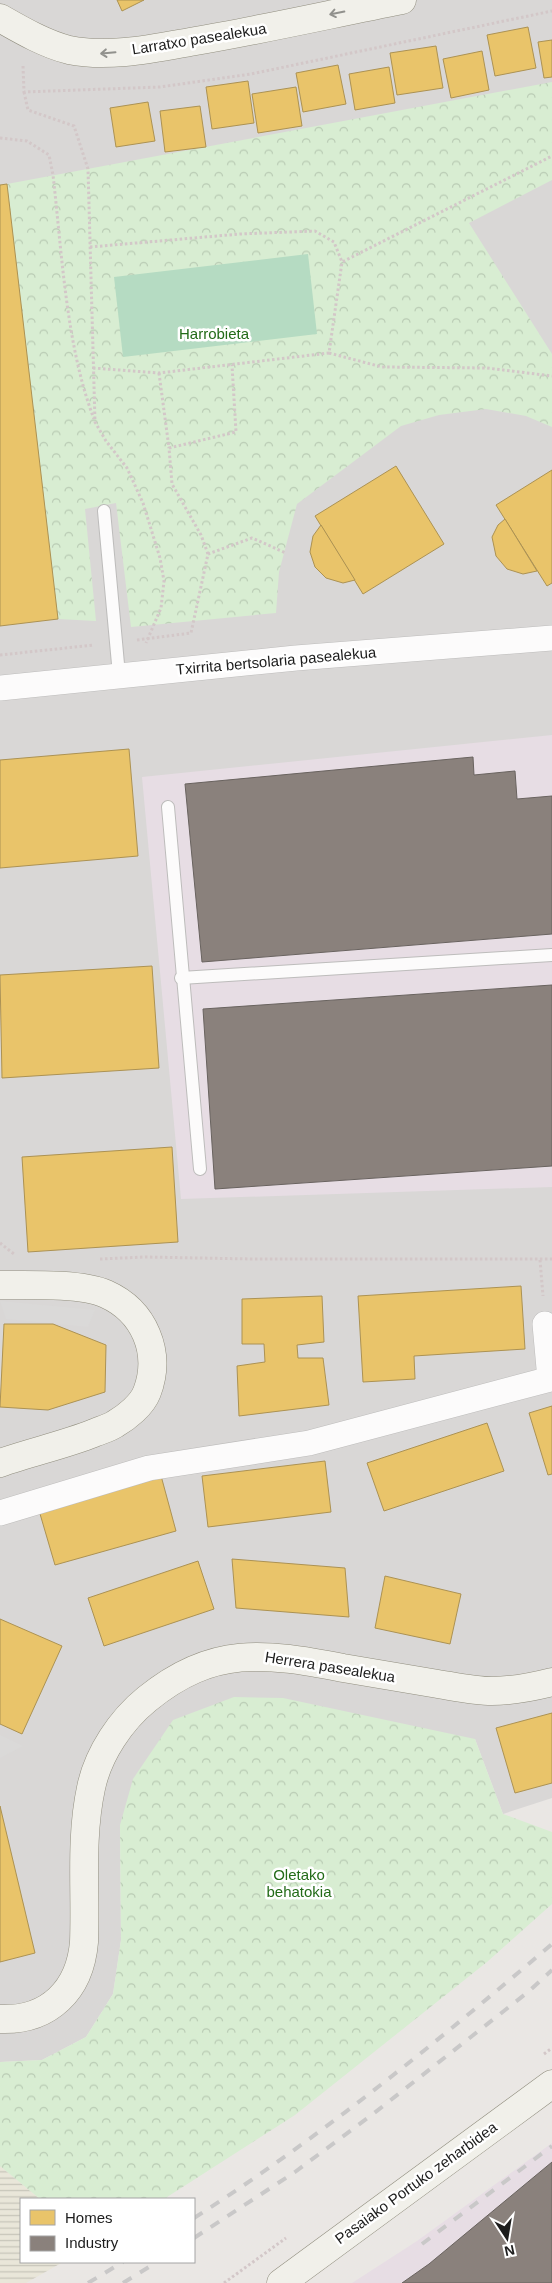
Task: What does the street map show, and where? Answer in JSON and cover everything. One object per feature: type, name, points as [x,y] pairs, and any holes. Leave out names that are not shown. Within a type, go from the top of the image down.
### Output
[{"type":"street","name":"Larratxo pasealekua","points":[[0,18],[21,30],[68,50],[99,53],[153,48],[217,38],[402,0]]},
{"type":"street","name":"Txirrita bertsolaria pasealekua","points":[[0,688],[296,658],[552,638]]},
{"type":"street","points":[[0,1284],[67,1286],[105,1293],[136,1314],[146,1330],[152,1362],[146,1392],[135,1408],[114,1425],[84,1437],[0,1463]]},
{"type":"street","points":[[0,1513],[149,1468],[309,1443],[550,1378],[545,1324]]},
{"type":"street","name":"Herrera pasealekua","points":[[0,2019],[14,2020],[36,2014],[55,2003],[67,1991],[76,1976],[83,1959],[84,1824],[92,1785],[104,1752],[121,1726],[138,1706],[161,1687],[192,1670],[224,1660],[255,1656],[301,1659],[442,1685],[491,1691],[525,1689],[552,1682]]},
{"type":"street","name":"Pasaiako Portuko zeharbidea","points":[[281,2283],[552,2084]]},
{"type":"lane","points":[[104,511],[119,675]]},
{"type":"lane","points":[[168,808],[181,978],[200,1169]]},
{"type":"lane","points":[[181,978],[552,955]]},
{"type":"path","points":[[24,92],[28,110],[74,126],[88,170],[96,422]]},
{"type":"path","points":[[0,138],[27,141],[49,155],[74,348],[82,388],[106,441],[127,468],[142,502],[160,558],[164,581],[161,608],[146,639],[147,673]]},
{"type":"path","points":[[342,262],[552,156]]},
{"type":"path","points":[[90,247],[240,234],[315,231],[334,242],[342,262],[329,353]]},
{"type":"path","points":[[94,368],[159,373],[329,353],[382,367],[487,368],[552,376]]},
{"type":"path","points":[[169,448],[236,432],[232,365]]},
{"type":"path","points":[[0,655],[191,633],[208,554],[201,535],[172,484],[159,373]]},
{"type":"path","points":[[208,554],[252,538],[286,553]]},
{"type":"path","points":[[0,1243],[19,1257]]},
{"type":"path","points":[[99,1259],[145,1257],[252,1260],[552,1259]]},
{"type":"path","points":[[540,1259],[545,1324]]},
{"type":"shaded area","points":[[0,0],[552,0],[552,1798],[503,1814],[475,1739],[120,1825],[121,1940],[113,1994],[86,2037],[42,2060],[0,2062]]},
{"type":"shaded area","points":[[552,735],[552,1187],[181,1199],[142,777]]},
{"type":"shaded area","points":[[0,1301],[95,1310],[88,1327],[6,1319]]},
{"type":"shaded area","points":[[0,1735],[23,1746],[0,1758]]},
{"type":"shaded area","points":[[552,2143],[552,2283],[352,2283],[417,2241]]},
{"type":"shaded area","points":[[0,2166],[39,2198],[20,2198],[20,2263],[61,2263],[26,2283],[0,2283]]},
{"type":"green space","name":"Harrobieta","points":[[552,82],[552,180],[469,223],[552,354],[552,427],[526,416],[486,409],[439,415],[401,426],[297,504],[279,572],[276,613],[131,627],[116,503],[85,509],[96,621],[58,619],[7,184]]},
{"type":"green space","points":[[308,254],[317,334],[123,357],[114,277]]},
{"type":"green space","name":"Oletako behatokia","points":[[234,1697],[283,1698],[475,1739],[503,1814],[552,1832],[552,1904],[487,1962],[295,2115],[166,2198],[39,2198],[0,2166],[0,2062],[42,2060],[86,2037],[113,1994],[121,1940],[120,1825],[133,1779],[173,1720]]},
{"type":"building: Homes","points":[[117,0],[144,0],[122,11]]},
{"type":"building: Homes","points":[[528,27],[536,68],[495,76],[487,35]]},
{"type":"building: Homes","points":[[552,40],[552,77],[544,78],[538,42]]},
{"type":"building: Homes","points":[[436,46],[443,88],[397,95],[390,53]]},
{"type":"building: Homes","points":[[482,51],[489,90],[451,98],[443,59]]},
{"type":"building: Homes","points":[[338,65],[346,104],[303,112],[296,73]]},
{"type":"building: Homes","points":[[389,67],[395,103],[355,110],[349,74]]},
{"type":"building: Homes","points":[[248,81],[254,123],[212,129],[206,87]]},
{"type":"building: Homes","points":[[296,87],[302,126],[258,133],[252,94]]},
{"type":"building: Homes","points":[[148,102],[155,141],[116,147],[110,108]]},
{"type":"building: Homes","points":[[200,106],[206,147],[165,152],[160,111]]},
{"type":"building: Homes","points":[[7,184],[58,619],[0,626],[0,185]]},
{"type":"building: Homes","points":[[396,466],[444,544],[363,594],[315,516]]},
{"type":"building: Homes","points":[[552,470],[552,583],[547,586],[496,505]]},
{"type":"building: Homes","points":[[505,519],[537,571],[523,574],[507,569],[496,556],[492,537],[498,525]]},
{"type":"building: Homes","points":[[321,525],[355,580],[343,583],[326,578],[315,567],[310,552],[313,536]]},
{"type":"building: Homes","points":[[129,749],[138,856],[0,868],[0,760]]},
{"type":"building: Homes","points":[[152,966],[159,1068],[2,1078],[0,975]]},
{"type":"building: Homes","points":[[172,1147],[178,1242],[28,1252],[22,1157]]},
{"type":"building: Homes","points":[[521,1286],[525,1349],[414,1356],[415,1379],[363,1382],[358,1296]]},
{"type":"building: Homes","points":[[322,1296],[324,1342],[297,1345],[298,1358],[323,1358],[329,1405],[239,1416],[237,1366],[265,1362],[264,1344],[242,1344],[242,1299]]},
{"type":"building: Homes","points":[[4,1324],[53,1324],[106,1345],[105,1392],[48,1410],[0,1407]]},
{"type":"building: Homes","points":[[552,1406],[552,1474],[548,1475],[529,1413]]},
{"type":"building: Homes","points":[[487,1423],[504,1471],[384,1511],[367,1463]]},
{"type":"building: Homes","points":[[325,1461],[331,1512],[208,1527],[202,1476]]},
{"type":"building: Homes","points":[[160,1472],[176,1531],[55,1565],[38,1507]]},
{"type":"building: Homes","points":[[232,1559],[345,1568],[349,1617],[236,1608]]},
{"type":"building: Homes","points":[[198,1561],[214,1609],[104,1646],[88,1598]]},
{"type":"building: Homes","points":[[385,1576],[461,1594],[450,1644],[375,1628]]},
{"type":"building: Homes","points":[[0,1619],[62,1646],[22,1734],[0,1724]]},
{"type":"building: Homes","points":[[552,1713],[552,1783],[515,1793],[496,1728]]},
{"type":"building: Homes","points":[[0,1806],[35,1953],[0,1962]]},
{"type":"building: Industry","points":[[473,757],[474,775],[515,771],[517,799],[552,796],[552,934],[202,962],[185,784]]},
{"type":"building: Industry","points":[[552,985],[552,1166],[215,1189],[203,1009]]},
{"type":"building: Industry","points":[[552,2162],[552,2283],[402,2283],[429,2264]]},
{"type":"railway","points":[[195,2217],[333,2122],[422,2052],[552,1944]]},
{"type":"railway","points":[[195,2237],[295,2172],[373,2114],[528,1992],[552,1970]]},
{"type":"railway","points":[[422,2244],[552,2146]]},
{"type":"railway","points":[[88,2283],[121,2263]]},
{"type":"railway","points":[[123,2283],[155,2263]]}]
